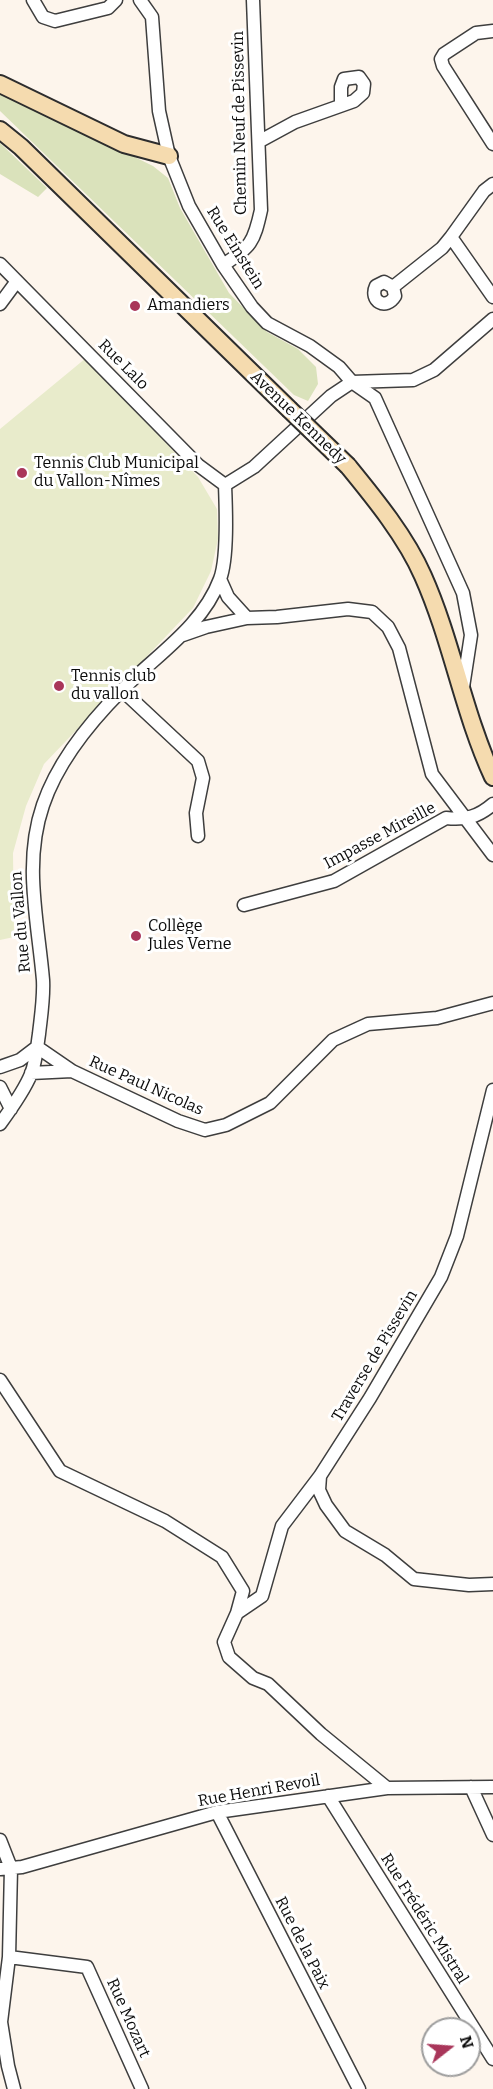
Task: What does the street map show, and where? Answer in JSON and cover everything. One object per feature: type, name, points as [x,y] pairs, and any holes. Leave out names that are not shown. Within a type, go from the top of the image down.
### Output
[{"type":"main road","points":[[0,84],[124,144],[169,156]]},
{"type":"main road","name":"Avenue Kennedy","points":[[0,130],[21,147],[348,466],[385,512],[422,574],[439,616],[472,725],[493,777]]},
{"type":"street","points":[[33,0],[43,16],[55,21],[108,8],[116,0]]},
{"type":"street","name":"Rue Einstein","points":[[140,0],[152,17],[159,111],[169,156],[189,206],[223,265],[267,323],[310,346],[339,367],[352,382],[375,398],[464,593],[471,635],[462,692]]},
{"type":"street","name":"Chemin Neuf de Pissevin","points":[[223,265],[244,251],[255,237],[261,210],[253,0]]},
{"type":"street","points":[[493,31],[476,33],[444,54],[441,59],[443,66],[493,144]]},
{"type":"street","points":[[260,141],[295,122],[341,105]]},
{"type":"street","points":[[393,286],[442,248],[484,191],[493,184]]},
{"type":"street","points":[[451,237],[493,297]]},
{"type":"street","name":"Rue Lalo","points":[[0,264],[198,465],[225,485]]},
{"type":"street","points":[[0,304],[17,281]]},
{"type":"street","points":[[225,485],[254,467],[331,396],[352,382],[412,380],[434,370],[493,319]]},
{"type":"street","name":"Rue du Vallon","points":[[0,1124],[31,1073],[43,1005],[43,981],[34,911],[32,872],[43,805],[59,768],[84,732],[122,690],[182,635],[209,602],[224,565],[225,485]]},
{"type":"street","points":[[220,579],[228,597],[247,618]]},
{"type":"street","points":[[182,635],[247,618],[348,609],[372,612],[388,627],[399,648],[432,774],[493,855]]},
{"type":"street","points":[[122,690],[198,761],[203,778],[196,813],[198,836]]},
{"type":"street","name":"Impasse Mireille","points":[[244,905],[334,881],[446,819],[465,820],[493,804]]},
{"type":"street","name":"Rue Paul Nicolas","points":[[37,1047],[72,1071],[178,1121],[205,1130],[226,1125],[270,1103],[333,1040],[346,1033],[368,1024],[436,1018],[493,1004]]},
{"type":"street","points":[[0,1067],[20,1060],[37,1047]]},
{"type":"street","name":"Rue Paul Nicolas","points":[[31,1073],[72,1071]]},
{"type":"street","points":[[0,1087],[11,1109]]},
{"type":"street","name":"Traverse de Pissevin","points":[[237,1613],[262,1596],[282,1526],[320,1476],[370,1398],[441,1276],[457,1236],[493,1090]]},
{"type":"street","points":[[0,1380],[60,1471],[165,1521],[222,1557],[243,1591],[237,1613],[224,1642],[229,1657],[253,1678],[268,1684],[321,1734],[387,1788]]},
{"type":"street","points":[[320,1476],[319,1490],[326,1505],[345,1531],[385,1555],[414,1579],[469,1585],[493,1584]]},
{"type":"street","points":[[471,1787],[493,1835]]},
{"type":"street","name":"Rue Henri Revoil","points":[[5,1868],[22,1867],[216,1812],[387,1788],[493,1787]]},
{"type":"street","name":"Rue Frédéric Mistral","points":[[328,1796],[493,2059]]},
{"type":"street","name":"Rue de la Paix","points":[[216,1812],[359,2089]]},
{"type":"street","points":[[0,1840],[5,1868],[9,1957],[1,2022],[2,2043],[14,2089]]},
{"type":"street","name":"Rue Mozart","points":[[9,1957],[87,1967],[142,2089]]},
{"type":"green space","points":[[0,91],[153,166],[168,178],[180,208],[229,293],[267,332],[298,349],[316,367],[318,384],[308,401],[294,395],[0,111]]},
{"type":"green space","points":[[0,143],[47,188],[38,197],[0,174]]},
{"type":"green space","name":"Tennis club du vallon","points":[[86,358],[198,477],[217,509],[218,539],[211,571],[193,608],[44,764],[26,806],[13,853],[14,937],[0,940],[0,429]]},
{"type":"place","name":"Amandiers","points":[[135,306]]},
{"type":"place","name":"Tennis Club Municipal du Vallon-Nîmes","points":[[22,473]]},
{"type":"place","name":"Tennis club du vallon","points":[[59,686]]},
{"type":"place","name":"Collège Jules Verne","points":[[136,936]]}]
